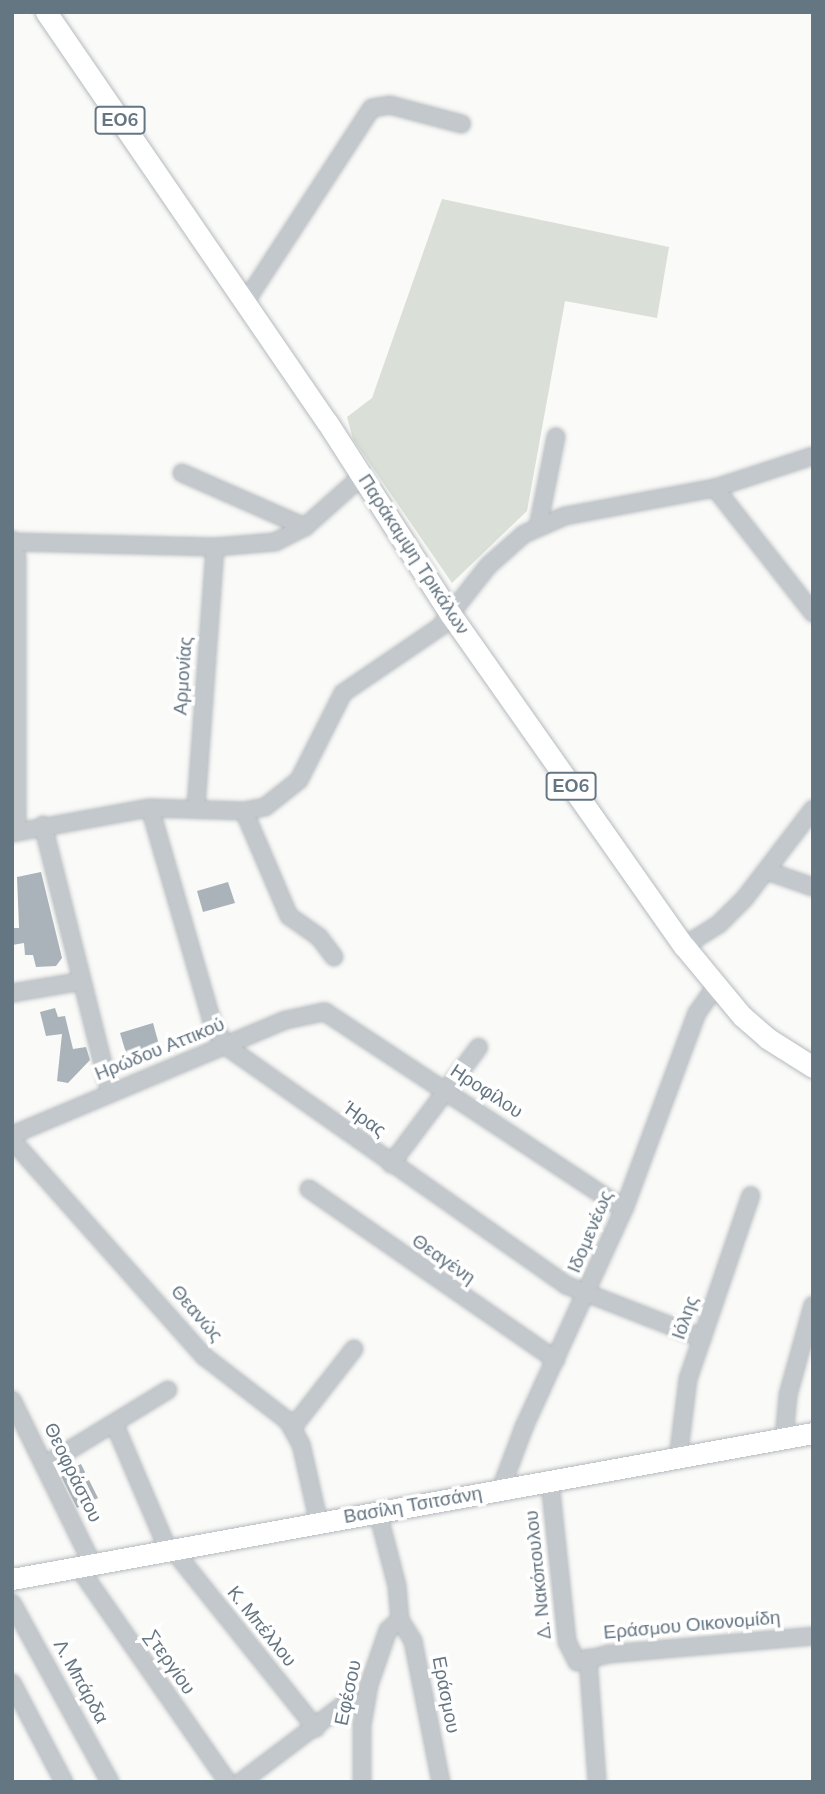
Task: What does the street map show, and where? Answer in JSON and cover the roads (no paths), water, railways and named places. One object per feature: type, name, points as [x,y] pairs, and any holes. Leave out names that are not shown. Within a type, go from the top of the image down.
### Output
[{"type":"main road","name":"Παράκαμψη Τρικάλων","points":[[46,12],[362,477],[451,615],[684,946],[715,987],[767,1038],[813,1067]]},
{"type":"main road","name":"Βασίλη Τσιτσάνη","points":[[12,1579],[813,1433]]},
{"type":"street","points":[[244,304],[372,108],[390,105],[462,124]]},
{"type":"street","points":[[538,527],[556,437]]},
{"type":"street","points":[[362,477],[305,527],[275,542],[215,548],[13,541],[14,832],[150,808],[196,807],[244,811],[273,803],[293,787],[343,693],[424,639],[451,615],[492,561],[538,527],[579,512],[715,488],[813,456]]},
{"type":"street","points":[[182,472],[305,527]]},
{"type":"street","points":[[715,488],[813,613]]},
{"type":"street","name":"Αρμονίας","points":[[196,807],[215,548]]},
{"type":"street","name":"Ήρας","points":[[150,808],[213,1025],[226,1046],[391,1164],[587,1296],[702,1338]]},
{"type":"street","points":[[684,946],[719,924],[767,872],[813,809]]},
{"type":"street","points":[[244,811],[289,916],[319,937],[334,957]]},
{"type":"street","points":[[43,825],[110,1092]]},
{"type":"street","points":[[767,872],[813,887]]},
{"type":"street","points":[[12,993],[82,981]]},
{"type":"street","name":"Ιδομενέως","points":[[500,1490],[624,1209],[697,1013],[715,987]]},
{"type":"street","name":"Ηρώδου Αττικού","points":[[12,1135],[299,1015],[325,1012]]},
{"type":"street","name":"Ηροφίλου","points":[[325,1012],[624,1209]]},
{"type":"street","points":[[391,1164],[480,1047]]},
{"type":"street","name":"Θεανώς","points":[[12,1140],[205,1357],[293,1427]]},
{"type":"street","name":"Θεαγένη","points":[[309,1189],[556,1360]]},
{"type":"street","name":"Ιόλης","points":[[678,1459],[682,1404],[751,1195]]},
{"type":"street","points":[[784,1439],[788,1395],[813,1305]]},
{"type":"street","points":[[319,1523],[293,1427],[354,1349]]},
{"type":"street","points":[[45,1465],[167,1390]]},
{"type":"street","name":"Θεοφράστου","points":[[12,1400],[45,1465],[86,1566]]},
{"type":"street","name":"Κ. Μπέλλου","points":[[114,1423],[172,1551],[317,1728]]},
{"type":"street","name":"Δ. Νακόπουλου","points":[[550,1482],[567,1642],[583,1660],[597,1782]]},
{"type":"street","points":[[378,1513],[397,1586],[400,1620]]},
{"type":"street","name":"Στεργίου","points":[[86,1566],[228,1782]]},
{"type":"street","name":"Λ. Μπάρδα","points":[[12,1603],[110,1782]]},
{"type":"street","name":"Εφέσου","points":[[362,1782],[365,1701],[384,1639],[400,1620]]},
{"type":"street","name":"Εράσμου","points":[[400,1620],[413,1641],[441,1782]]},
{"type":"street","name":"Εράσμου Οικονομίδη","points":[[583,1660],[813,1636]]},
{"type":"street","points":[[12,1683],[64,1782]]},
{"type":"street","points":[[242,1782],[347,1703],[365,1701]]}]
